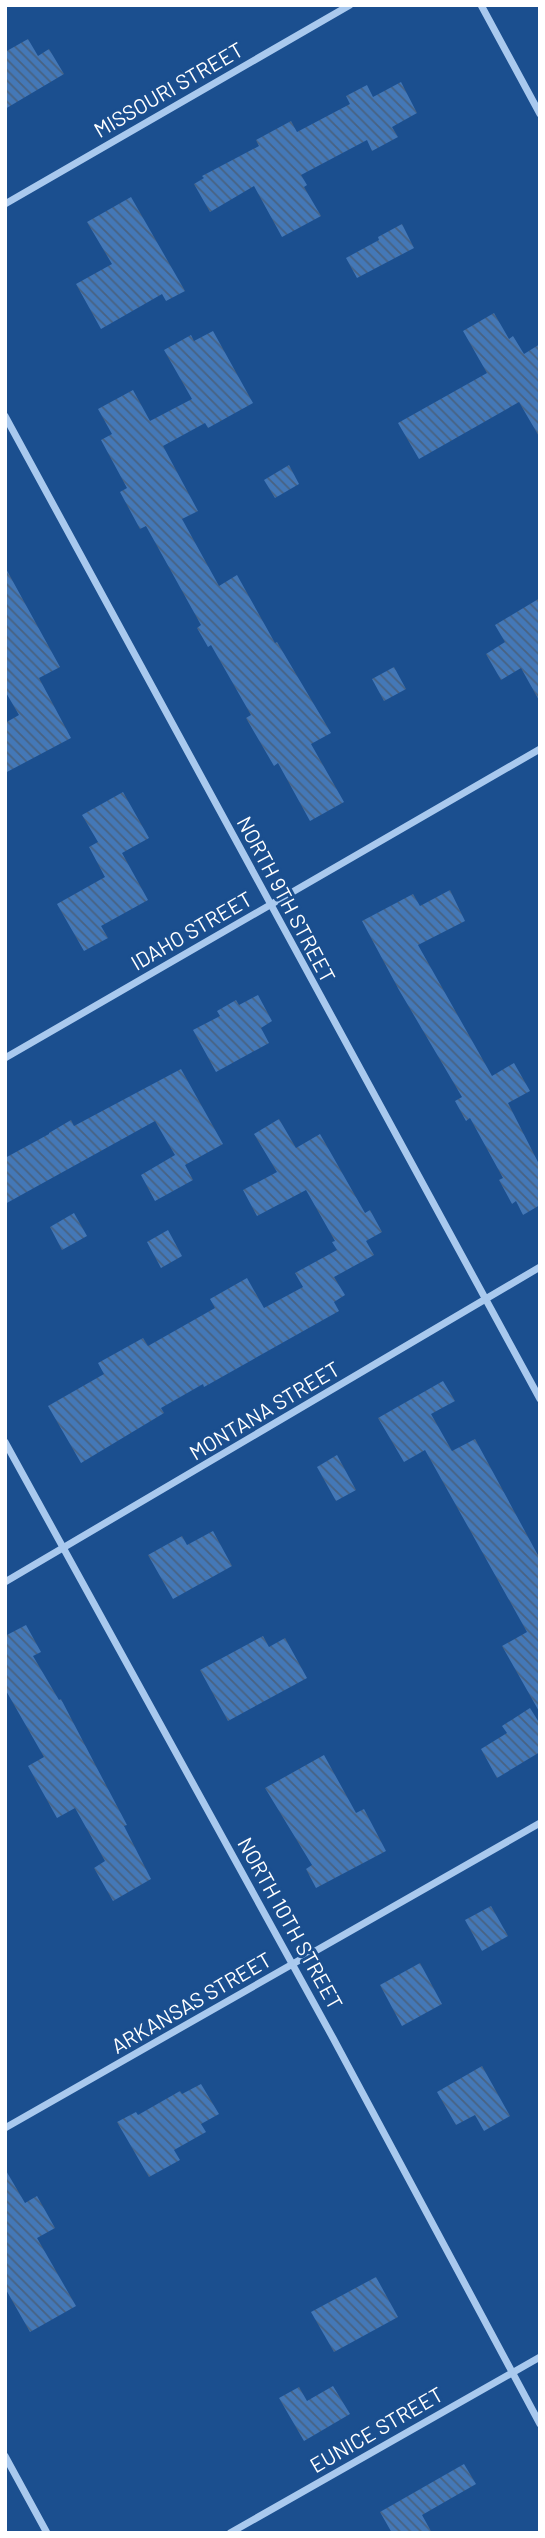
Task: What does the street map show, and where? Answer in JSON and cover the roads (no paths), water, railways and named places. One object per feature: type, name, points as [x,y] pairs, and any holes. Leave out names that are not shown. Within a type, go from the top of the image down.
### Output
[{"type":"street","name":"MISSOURI STREET","points":[[5,204],[350,5]]},
{"type":"street","points":[[481,5],[540,114]]},
{"type":"street","name":"NORTH 9TH STREET","points":[[5,416],[540,1399]]},
{"type":"street","name":"IDAHO STREET","points":[[5,1058],[540,748]]},
{"type":"street","name":"MONTANA STREET","points":[[5,1582],[540,1266]]},
{"type":"street","name":"NORTH 10TH STREET","points":[[5,1442],[293,1965],[540,2424]]},
{"type":"street","name":"ARKANSAS STREET","points":[[5,2128],[540,1823]]},
{"type":"street","name":"EUNICE STREET","points":[[230,2533],[540,2357]]},
{"type":"street","points":[[5,2456],[47,2533]]}]
